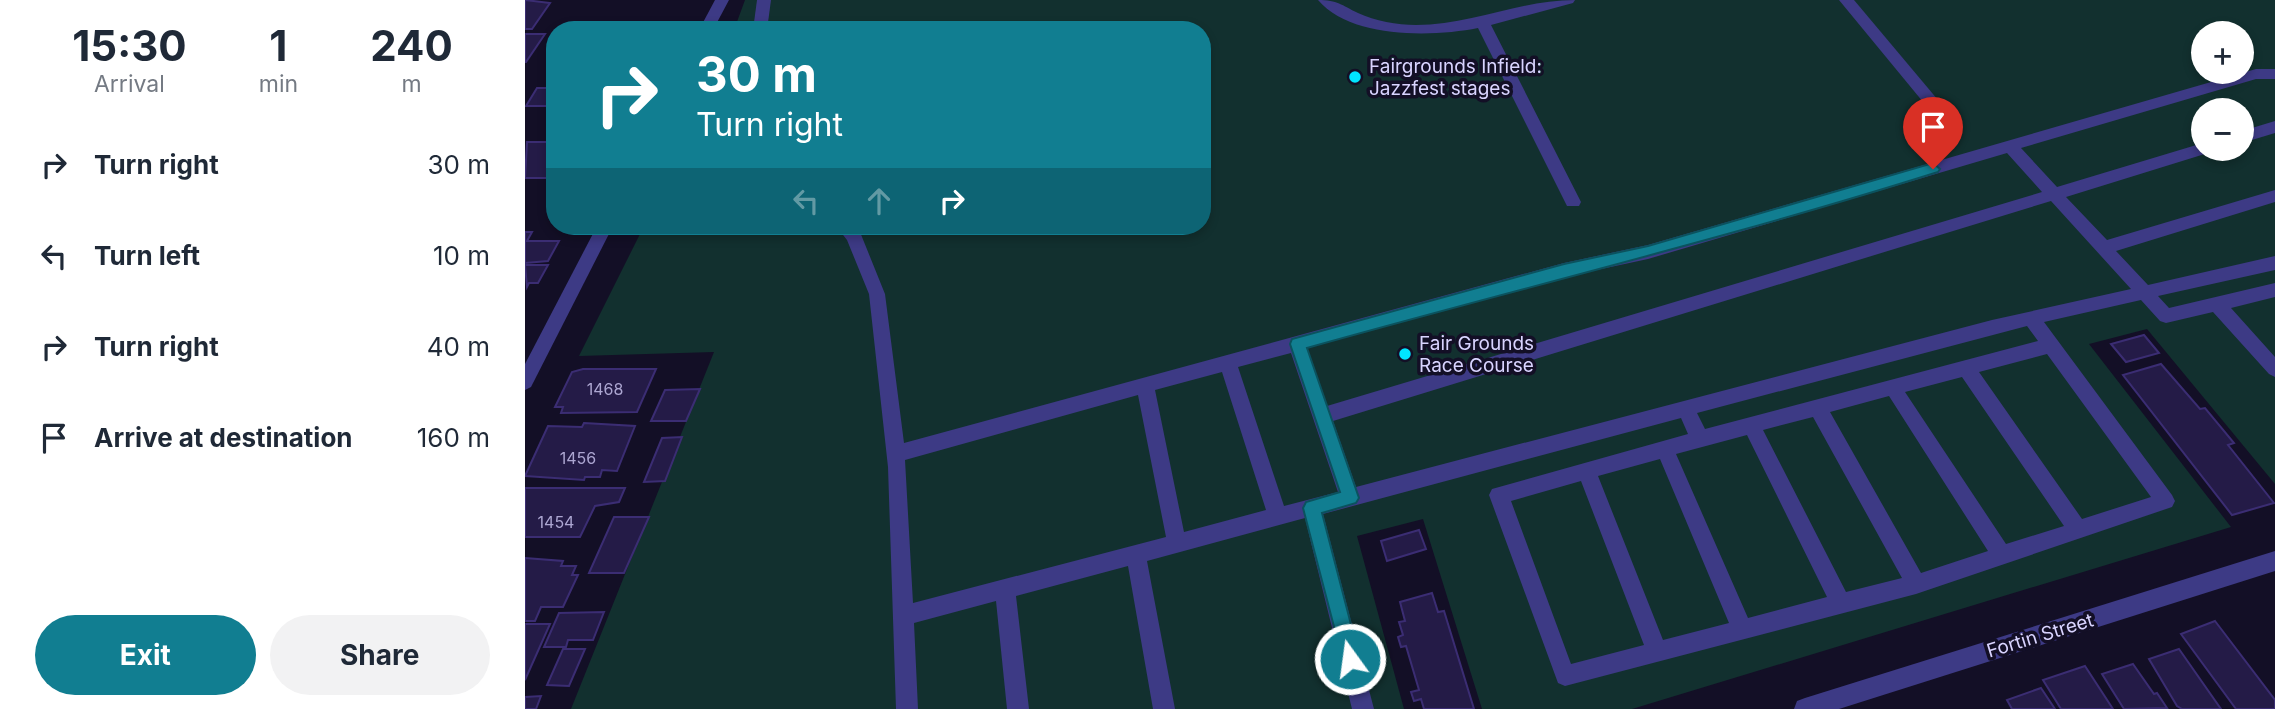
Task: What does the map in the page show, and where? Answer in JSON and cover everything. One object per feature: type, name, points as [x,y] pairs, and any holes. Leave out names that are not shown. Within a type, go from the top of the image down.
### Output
[{"type":"street","points":[[711,21],[722,0]]},
{"type":"street","points":[[761,21],[764,0]]},
{"type":"street","points":[[1325,0],[1339,10],[1399,31],[1429,31],[1568,0]]},
{"type":"street","points":[[1846,0],[1933,104]]},
{"type":"street","points":[[1482,21],[1573,202]]},
{"type":"street","points":[[895,454],[1564,270],[1648,252],[2256,74],[2275,74]]},
{"type":"street","points":[[2254,133],[2275,127]]},
{"type":"street","points":[[2010,146],[2166,316],[2275,290]]},
{"type":"street","points":[[1322,416],[2191,153]]},
{"type":"street","points":[[2103,248],[2275,196]]},
{"type":"street","points":[[526,380],[600,235]]},
{"type":"street","points":[[852,235],[877,294],[895,454],[907,709]]},
{"type":"street","points":[[903,616],[2032,318],[2275,263]]},
{"type":"street","points":[[2217,304],[2275,369]]},
{"type":"street","points":[[2032,318],[2165,501],[1916,584],[1565,676],[1499,495],[2051,345]]},
{"type":"street","points":[[1297,344],[1350,498]]},
{"type":"street","points":[[1228,363],[1278,517]]},
{"type":"street","points":[[1966,368],[2078,530]]},
{"type":"street","points":[[1145,386],[1177,544]]},
{"type":"street","points":[[1892,388],[2002,555]]},
{"type":"street","points":[[1686,408],[1700,439]]},
{"type":"street","points":[[1818,408],[1916,584]]},
{"type":"street","points":[[1751,425],[1842,603]]},
{"type":"street","points":[[1665,449],[1742,629]]},
{"type":"street","points":[[1587,471],[1657,652]]},
{"type":"street","points":[[1312,508],[1363,709]]},
{"type":"street","points":[[1136,554],[1164,709]]},
{"type":"street","name":"Fortin Street","points":[[1805,709],[2275,561]]},
{"type":"street","points":[[1005,589],[1018,709]]},
{"type":"green space","name":"Fair Grounds Race Course","points":[[745,0],[2275,0],[2275,484],[2147,329],[2089,344],[2231,527],[1632,709],[1482,709],[1423,519],[1357,536],[1404,709],[571,709],[714,352],[579,356],[640,235],[1211,235],[1211,21],[737,21]]},
{"type":"building","points":[[525,0],[550,3],[532,29],[525,29]]},
{"type":"building","points":[[525,34],[545,34],[526,62],[525,62]]},
{"type":"building","points":[[537,88],[546,88],[546,106],[526,106]]},
{"type":"building","points":[[527,142],[546,142],[546,178],[525,178]]},
{"type":"building","points":[[525,232],[532,232],[527,241],[559,241],[548,261],[525,263]]},
{"type":"building","points":[[525,265],[548,265],[538,283],[529,283],[527,287]]},
{"type":"building","points":[[2144,335],[2159,353],[2126,362],[2111,344]]},
{"type":"building","points":[[2161,364],[2200,409],[2205,408],[2234,443],[2228,445],[2274,503],[2232,515],[2123,375]]},
{"type":"building","points":[[583,369],[656,369],[637,412],[561,413],[563,407],[555,407],[572,372]]},
{"type":"building","points":[[700,389],[686,421],[651,421],[665,390]]},
{"type":"building","points":[[584,423],[635,426],[617,471],[602,470],[600,477],[585,477],[584,480],[525,476],[548,426],[582,427]]},
{"type":"building","points":[[682,437],[665,481],[644,482],[662,438]]},
{"type":"building","points":[[525,488],[625,488],[619,502],[595,506],[580,537],[525,537]]},
{"type":"building","points":[[614,517],[649,517],[624,573],[589,573]]},
{"type":"building","points":[[1419,530],[1426,549],[1387,561],[1381,541]]},
{"type":"building","points":[[525,558],[563,561],[561,566],[576,566],[572,575],[578,575],[563,607],[541,607],[535,621],[525,621]]},
{"type":"building","points":[[1432,593],[1438,612],[1444,611],[1474,709],[1424,709],[1421,699],[1414,701],[1411,692],[1419,690],[1406,646],[1401,647],[1398,637],[1403,635],[1399,622],[1405,621],[1400,602]]},
{"type":"building","points":[[604,612],[593,640],[568,640],[566,647],[544,647],[559,613]]},
{"type":"building","points":[[2215,621],[2275,700],[2275,709],[2236,709],[2181,634]]},
{"type":"building","points":[[525,624],[550,624],[525,680]]},
{"type":"building","points":[[563,649],[585,649],[569,686],[547,685]]},
{"type":"building","points":[[2179,649],[2221,709],[2182,709],[2177,706],[2149,659]]},
{"type":"building","points":[[2133,664],[2167,708],[2124,709],[2102,674]]},
{"type":"building","points":[[2085,666],[2113,709],[2061,709],[2043,680]]},
{"type":"building","points":[[2041,688],[2055,709],[2012,709],[2007,700]]},
{"type":"building","points":[[541,696],[536,709],[525,709],[525,697]]},
{"type":"place","name":"Fairgrounds Infield: Jazzfest stages","points":[[1355,77]]},
{"type":"place","name":"Fair Grounds Race Course","points":[[1405,354]]},
{"type":"route","points":[[1350,659],[1312,508],[1350,498],[1297,344],[1564,270],[1648,252],[1933,169]]}]
